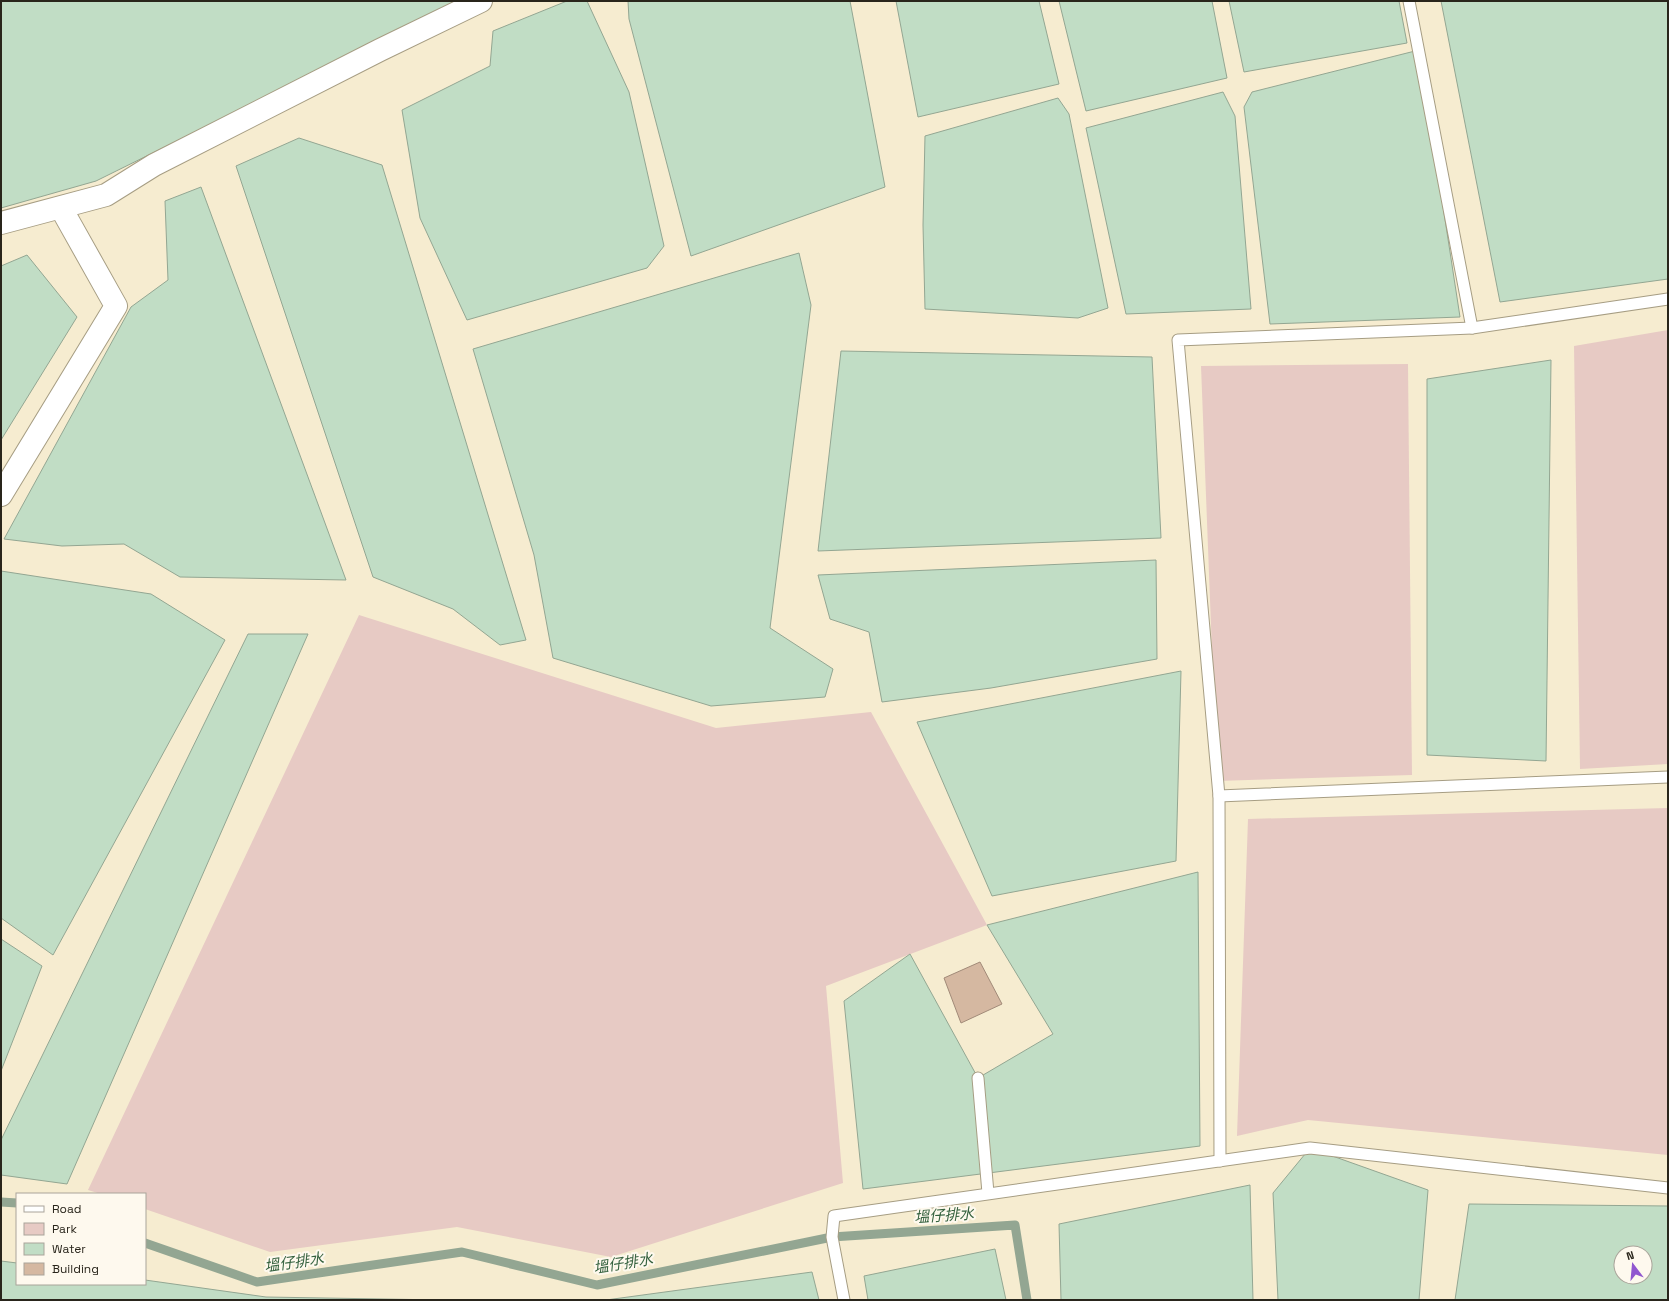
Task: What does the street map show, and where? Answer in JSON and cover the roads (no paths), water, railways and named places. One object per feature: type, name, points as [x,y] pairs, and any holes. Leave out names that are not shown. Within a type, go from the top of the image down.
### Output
[{"type":"street","points":[[1,223],[106,195],[154,164],[380,50],[481,1]]},
{"type":"street","points":[[1,495],[116,306],[61,208]]},
{"type":"lane","points":[[1409,1],[1472,328]]},
{"type":"lane","points":[[1220,1161],[1219,796],[1178,340],[1472,328],[1668,299]]},
{"type":"lane","points":[[1219,796],[1668,777]]},
{"type":"lane","points":[[978,1078],[988,1193]]},
{"type":"lane","points":[[844,1300],[832,1237],[834,1216],[1310,1148],[1668,1188]]},
{"type":"water","points":[[1,1],[460,1],[96,181],[1,208]]},
{"type":"water","points":[[567,1],[587,1],[629,92],[664,246],[647,268],[467,320],[420,218],[402,110],[490,66],[493,31]]},
{"type":"water","points":[[628,1],[850,1],[885,187],[691,256],[629,19]]},
{"type":"water","points":[[896,1],[1039,1],[1059,84],[918,117]]},
{"type":"water","points":[[1059,1],[1212,1],[1227,78],[1086,111]]},
{"type":"water","points":[[1229,1],[1399,1],[1407,43],[1244,72]]},
{"type":"water","points":[[1441,1],[1668,1],[1668,279],[1500,302]]},
{"type":"water","points":[[1419,50],[1460,317],[1270,324],[1244,107],[1252,92]]},
{"type":"water","points":[[1223,92],[1235,116],[1251,309],[1126,314],[1086,128]]},
{"type":"water","points":[[1058,98],[1069,114],[1108,308],[1078,318],[925,309],[923,225],[925,136]]},
{"type":"water","points":[[299,138],[382,165],[526,640],[500,645],[453,609],[373,577],[236,166]]},
{"type":"water","points":[[201,187],[346,580],[180,577],[124,544],[62,546],[4,539],[131,307],[168,280],[165,201]]},
{"type":"water","points":[[799,253],[811,305],[770,628],[833,669],[825,697],[711,706],[553,658],[534,555],[473,349]]},
{"type":"water","points":[[27,255],[77,317],[1,440],[1,266]]},
{"type":"water","points":[[841,351],[1152,357],[1161,538],[818,551]]},
{"type":"water","points":[[1551,360],[1546,761],[1427,755],[1427,379]]},
{"type":"water","points":[[1156,560],[1157,659],[991,688],[882,702],[869,632],[830,619],[818,575]]},
{"type":"water","points":[[1,571],[151,594],[225,640],[53,955],[1,918]]},
{"type":"water","points":[[248,634],[308,634],[67,1184],[1,1175],[1,1140]]},
{"type":"water","points":[[1181,671],[1176,861],[992,896],[917,722]]},
{"type":"water","points":[[1198,872],[1200,1146],[863,1189],[844,1001],[910,954],[978,1078],[1053,1034],[987,925]]},
{"type":"water","points":[[1,939],[42,966],[1,1071]]},
{"type":"water","points":[[1310,1148],[1428,1190],[1419,1300],[1278,1300],[1273,1193]]},
{"type":"water","points":[[1250,1185],[1253,1300],[1061,1300],[1059,1224]]},
{"type":"water","points":[[1469,1204],[1668,1206],[1668,1300],[1455,1300]]},
{"type":"water","points":[[995,1249],[1006,1300],[868,1300],[864,1276]]},
{"type":"water","points":[[1,1261],[16,1263],[16,1285],[146,1285],[146,1280],[266,1297],[442,1300],[1,1300]]},
{"type":"water","points":[[812,1272],[819,1300],[606,1300]]},
{"type":"waterway","name":"塭仔排水","points":[[1,1202],[16,1203]]},
{"type":"waterway","name":"塭仔排水","points":[[146,1243],[257,1282],[462,1252],[597,1285],[832,1237],[1015,1225],[1027,1300]]}]
